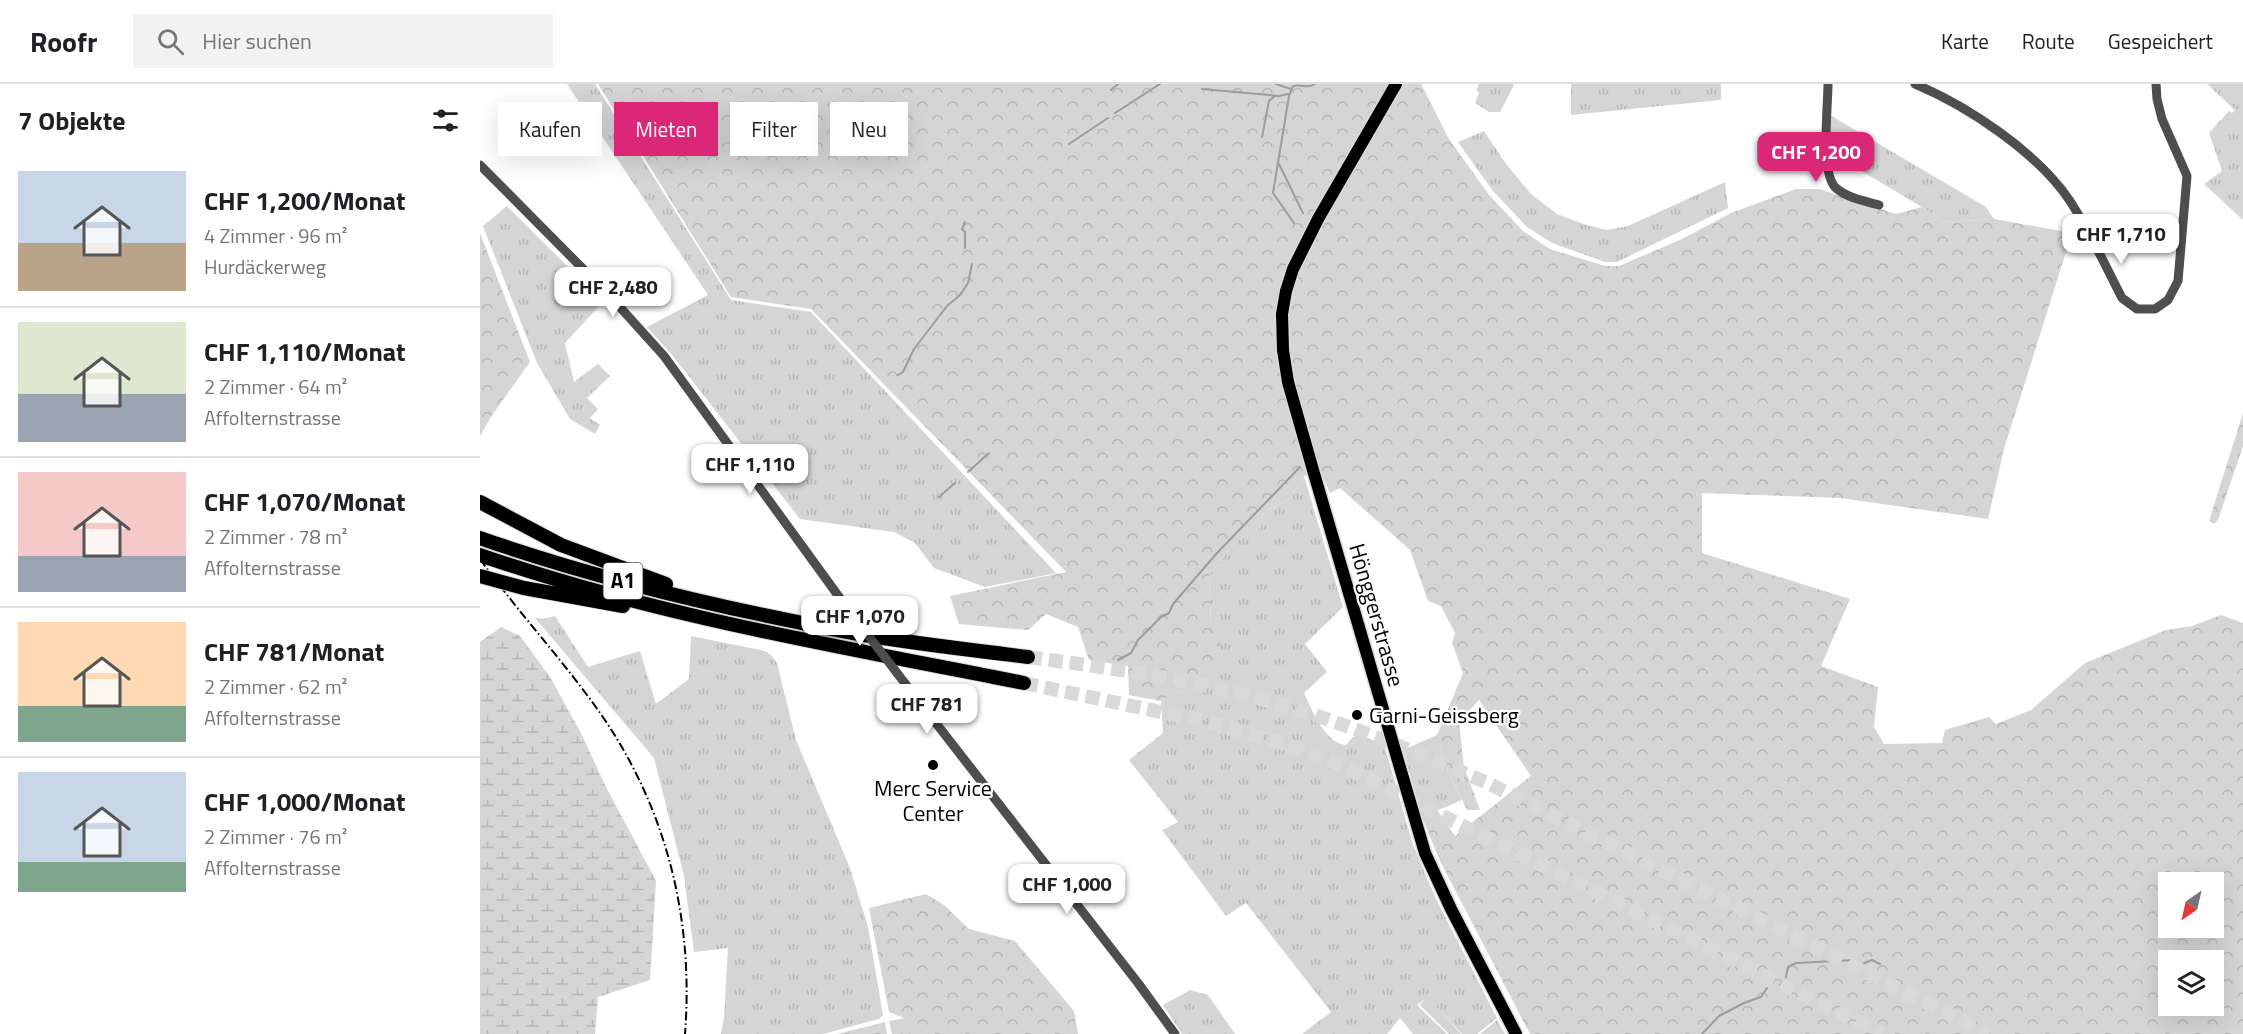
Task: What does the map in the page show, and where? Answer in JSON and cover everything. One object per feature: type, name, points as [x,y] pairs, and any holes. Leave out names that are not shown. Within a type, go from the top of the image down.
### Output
[{"type":"highway","points":[[480,502],[561,545],[581,553],[654,580],[732,602],[757,612]]},
{"type":"highway","name":"A1","points":[[485,540],[600,575],[843,632],[1028,657]]},
{"type":"highway","name":"A1","points":[[480,555],[586,588],[672,610],[1024,684]]},
{"type":"highway","points":[[480,576],[524,588],[627,607],[672,610]]},
{"type":"main road","name":"Hönggerstrasse","points":[[1396,84],[1318,219],[1293,269],[1282,314],[1283,350],[1288,382],[1425,854],[1446,900],[1516,1034]]},
{"type":"street","points":[[1828,84],[1827,173],[1836,189],[1846,195],[1879,205]]},
{"type":"street","points":[[1915,84],[1946,99],[1993,128],[2027,153],[2055,181],[2069,200],[2093,240],[2122,298],[2129,305],[2146,310],[2155,309],[2168,300],[2178,281],[2187,176],[2162,119],[2156,84]]},
{"type":"street","points":[[480,165],[622,308],[670,363],[845,605],[1175,1034]]},
{"type":"green space","points":[[567,84],[595,84],[614,114],[614,154],[602,136],[602,102],[579,102]]},
{"type":"green space","points":[[598,84],[1421,84],[1449,139],[1489,195],[1523,231],[1550,249],[1605,266],[1619,266],[1680,240],[1731,213],[1796,189],[1819,189],[1896,214],[1922,207],[1944,222],[1994,219],[2072,233],[2004,449],[1988,519],[1840,498],[1702,493],[1702,553],[1850,599],[1821,666],[1878,687],[1874,727],[1884,744],[1942,743],[1945,730],[1989,717],[1996,724],[2031,710],[2085,663],[2166,630],[2192,626],[2221,615],[2243,623],[2243,1034],[1530,1034],[1440,861],[1422,817],[1437,810],[1455,836],[1531,776],[1479,700],[1459,722],[1464,767],[1480,810],[1467,810],[1445,765],[1437,735],[1463,673],[1452,643],[1455,633],[1441,606],[1428,601],[1410,550],[1340,488],[1330,493],[1320,471],[1304,476],[1289,500],[1263,512],[1261,527],[1235,542],[1209,575],[1211,624],[1223,634],[1213,664],[1181,691],[1161,701],[1129,695],[1128,666],[1089,660],[1078,627],[1046,614],[1028,630],[959,624],[950,596],[1066,572],[811,309],[731,297],[643,156],[718,156],[718,102],[614,102],[614,110]]},
{"type":"green space","points":[[1479,84],[1514,85],[1500,112],[1489,112],[1475,103]]},
{"type":"green space","points":[[1571,84],[1721,84],[1721,100],[1571,115]]},
{"type":"green space","points":[[2207,84],[2243,84],[2243,220],[2204,184],[2222,171],[2209,133],[2229,111],[2232,113],[2235,110]]},
{"type":"green space","points":[[1830,115],[1986,207],[1994,219],[1944,222],[1831,153]]},
{"type":"green space","points":[[1484,131],[1506,164],[1531,194],[1557,214],[1586,225],[1607,230],[1628,226],[1725,182],[1728,208],[1617,262],[1605,262],[1552,243],[1527,227],[1493,191],[1458,142]]},
{"type":"green space","points":[[615,156],[640,156],[731,300],[811,312],[1056,573],[985,587],[934,568],[915,543],[894,532],[800,519],[673,356],[647,327],[708,295]]},
{"type":"green space","points":[[507,206],[603,302],[565,343],[574,382],[598,364],[610,376],[587,398],[598,409],[590,418],[600,425],[595,434],[570,419],[537,363],[483,226]]},
{"type":"green space","points":[[480,233],[530,362],[492,415],[480,436]]},
{"type":"green space","points":[[2243,413],[2243,446],[2218,520],[2214,524],[2209,521]]},
{"type":"green space","points":[[1304,476],[1343,607],[1305,644],[1327,672],[1304,693],[1320,725],[1338,743],[1346,745],[1353,737],[1362,736],[1384,744],[1413,845],[1436,899],[1497,1018],[1477,1034],[1462,1034],[1427,997],[1417,1005],[1447,1034],[1413,1034],[1400,1018],[1387,1034],[1302,1034],[1331,1012],[1246,903],[1226,916],[1162,830],[1178,822],[1129,760],[1163,733],[1161,701],[1181,691],[1211,624],[1209,575],[1235,542],[1261,527],[1263,512],[1289,500]]},
{"type":"green space","points":[[555,616],[588,667],[640,651],[656,704],[689,679],[691,636],[765,651],[771,655],[777,663],[796,740],[850,868],[868,927],[883,1015],[879,1019],[823,1034],[721,1034],[728,948],[694,952],[684,876],[654,758],[535,618]]},
{"type":"green space","points":[[501,627],[520,636],[550,677],[656,881],[650,980],[598,997],[595,1034],[480,1034],[480,642]]},
{"type":"green space","points":[[1437,735],[1445,765],[1462,800],[1422,817],[1403,750]]},
{"type":"green space","points":[[926,894],[944,905],[969,929],[1015,941],[1074,1011],[1078,1034],[909,1034],[904,1018],[889,1012],[869,908]]},
{"type":"green space","points":[[1190,990],[1208,995],[1235,1034],[1182,1034],[1163,1005]]},
{"type":"green space","points":[[1427,996],[1461,1034],[1449,1034],[1420,1005]]},
{"type":"green space","points":[[905,1018],[909,1034],[892,1034],[889,1021]]},
{"type":"green space","points":[[1497,1020],[1505,1034],[1480,1034]]},
{"type":"green space","points":[[885,1022],[887,1034],[837,1034]]},
{"type":"waterway","points":[[1111,90],[1118,84]]},
{"type":"waterway","points":[[1115,113],[1160,84]]},
{"type":"waterway","points":[[1276,84],[1291,89]]},
{"type":"waterway","points":[[1294,223],[1273,193],[1289,96],[1293,86],[1315,84]]},
{"type":"waterway","points":[[1202,89],[1279,96],[1288,94]]},
{"type":"waterway","points":[[1262,137],[1269,101],[1275,96]]},
{"type":"waterway","points":[[1069,144],[1108,118]]},
{"type":"waterway","points":[[1279,164],[1303,213]]},
{"type":"waterway","points":[[965,222],[962,229],[965,232],[965,248]]},
{"type":"waterway","points":[[898,375],[903,372],[914,349],[947,306],[960,295],[968,283],[972,264]]},
{"type":"waterway","points":[[968,472],[989,453]]},
{"type":"waterway","points":[[1118,660],[1131,653],[1138,640],[1161,617],[1169,613],[1173,604],[1217,553],[1300,467]]},
{"type":"waterway","points":[[939,497],[955,483]]},
{"type":"waterway","points":[[1780,985],[1785,981],[1788,967],[1796,963],[1854,960],[1862,964],[1872,960],[1880,964]]},
{"type":"waterway","points":[[1702,1034],[1719,1016],[1761,997],[1767,988]]},
{"type":"tunnel","points":[[1028,657],[1210,686],[1269,701],[1381,739],[1490,784],[1989,1034]]},
{"type":"tunnel","points":[[1024,683],[1212,723],[1288,745],[1340,765],[1882,1034]]},
{"type":"railway","points":[[480,559],[598,710],[622,747],[642,785],[658,824],[679,906],[685,948],[687,991],[685,1034]]},
{"type":"place","name":"Garni-Geissberg","points":[[1357,715]]},
{"type":"place","name":"Merc Service Center","points":[[933,765]]}]
